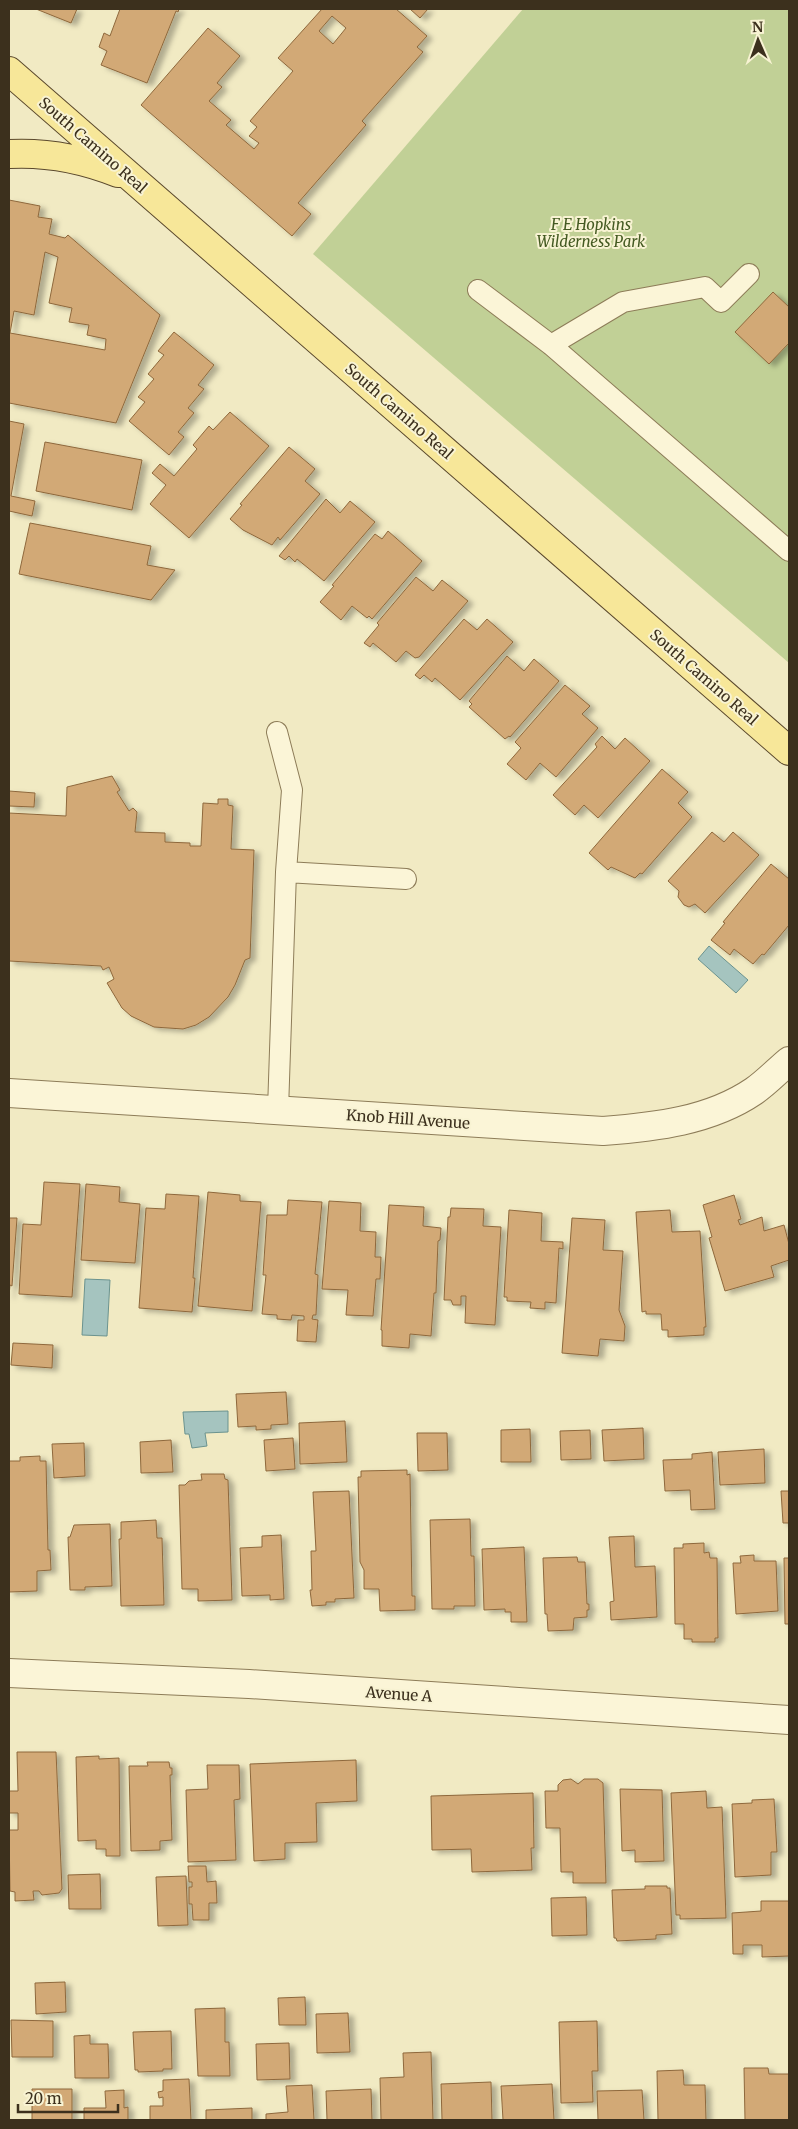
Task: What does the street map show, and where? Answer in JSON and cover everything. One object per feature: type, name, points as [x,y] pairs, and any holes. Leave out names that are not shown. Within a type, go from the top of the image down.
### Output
[{"type":"main road","name":"South Camino Real","points":[[9,71],[789,752]]},
{"type":"main road","points":[[9,154],[30,152],[65,157],[102,167],[131,178]]},
{"type":"street","name":"Knob Hill Avenue","points":[[9,1093],[594,1131],[652,1127],[710,1114],[754,1091],[789,1060]]},
{"type":"street","name":"Avenue A","points":[[9,1673],[249,1684],[789,1720]]},
{"type":"lane","points":[[551,345],[623,302],[705,287],[720,302],[749,274]]},
{"type":"lane","points":[[478,290],[551,345],[789,551]]},
{"type":"lane","points":[[277,732],[292,790],[286,872],[278,1110]]},
{"type":"lane","points":[[286,872],[406,879]]},
{"type":"green space","name":"F E Hopkins Wilderness Park","points":[[523,9],[789,9],[789,663],[313,254]]},
{"type":"water","points":[[709,946],[748,980],[736,993],[698,959]]},
{"type":"water","points":[[85,1279],[110,1280],[107,1336],[82,1335]]},
{"type":"water","points":[[228,1411],[228,1432],[205,1433],[207,1446],[192,1448],[189,1434],[185,1434],[183,1412]]},
{"type":"building","points":[[36,9],[77,9],[71,23]]},
{"type":"building","points":[[120,9],[179,9],[178,12],[176,11],[147,83],[101,65],[107,51],[99,47],[104,33],[110,36]]},
{"type":"building","points":[[322,9],[396,9],[427,36],[417,47],[423,52],[362,121],[366,125],[298,203],[311,214],[292,236],[141,105],[208,28],[240,56],[217,83],[222,87],[209,101],[231,120],[226,125],[254,149],[259,143],[249,136],[257,127],[250,121],[293,71],[278,58]],"holes":[[[332,16],[346,28],[333,44],[319,31]]]},
{"type":"building","points":[[410,9],[428,9],[420,18]]},
{"type":"building","points":[[9,200],[40,206],[38,217],[52,219],[49,234],[65,238],[68,235],[160,315],[116,423],[9,403]],"holes":[[[45,252],[58,257],[49,303],[72,308],[69,322],[89,325],[87,335],[106,339],[105,350],[10,333],[14,311],[34,315]]]},
{"type":"building","points":[[773,292],[789,307],[789,343],[769,364],[735,332]]},
{"type":"building","points":[[174,332],[214,365],[198,385],[204,389],[188,408],[194,413],[178,432],[184,437],[169,455],[129,421],[145,402],[138,397],[154,379],[148,374],[164,355],[158,351]]},
{"type":"building","points":[[230,412],[269,446],[189,538],[150,504],[166,485],[152,473],[160,464],[174,476],[197,449],[193,445],[209,426],[213,430]]},
{"type":"building","points":[[9,421],[24,424],[11,496],[35,501],[32,516],[9,511]]},
{"type":"building","points":[[45,442],[142,460],[132,510],[36,491]]},
{"type":"building","points":[[289,447],[315,469],[305,481],[320,494],[280,540],[278,537],[272,545],[243,530],[230,519],[242,505],[240,504]]},
{"type":"building","points":[[326,499],[340,513],[350,501],[375,522],[324,581],[297,559],[295,562],[289,556],[285,560],[279,556]]},
{"type":"building","points":[[30,523],[151,546],[147,565],[175,570],[151,600],[19,574]]},
{"type":"building","points":[[388,531],[422,561],[372,619],[369,616],[367,618],[352,606],[341,620],[320,602],[375,534],[382,539]]},
{"type":"building","points":[[416,577],[433,591],[442,580],[468,601],[419,657],[415,658],[406,651],[396,662],[373,643],[370,647],[364,643],[379,625],[377,623]]},
{"type":"building","points":[[464,619],[477,630],[487,619],[513,642],[460,700],[435,678],[432,682],[424,675],[420,679],[415,675]]},
{"type":"building","points":[[507,656],[524,671],[534,659],[559,681],[510,737],[505,739],[469,707],[472,704],[469,701]]},
{"type":"building","points":[[565,685],[590,706],[582,714],[598,728],[556,777],[540,763],[526,780],[507,764],[521,748],[515,742]]},
{"type":"building","points":[[602,736],[615,749],[625,738],[650,761],[598,818],[584,805],[575,815],[553,795],[597,747],[595,744]]},
{"type":"building","points":[[662,769],[688,792],[678,803],[692,817],[642,874],[640,873],[635,878],[611,867],[608,870],[589,853]]},
{"type":"building","points":[[112,776],[120,790],[117,792],[129,811],[133,808],[137,812],[135,832],[165,833],[165,842],[190,843],[190,846],[201,846],[203,803],[218,804],[218,799],[228,799],[228,805],[233,806],[231,849],[254,850],[250,958],[245,960],[228,997],[209,1017],[196,1025],[183,1029],[154,1027],[131,1016],[122,1008],[107,983],[114,979],[109,967],[103,970],[101,966],[9,961],[9,813],[66,816],[67,787]]},
{"type":"building","points":[[9,791],[35,793],[34,807],[9,806]]},
{"type":"building","points":[[712,832],[724,842],[733,832],[759,855],[705,913],[695,904],[689,907],[684,905],[678,897],[679,891],[668,881]]},
{"type":"building","points":[[771,864],[789,879],[789,925],[764,955],[762,954],[753,964],[734,949],[730,955],[711,940],[725,923],[723,922]]},
{"type":"building","points":[[44,1182],[80,1184],[72,1297],[19,1294],[23,1224],[41,1225]]},
{"type":"building","points":[[86,1184],[120,1187],[119,1202],[140,1204],[135,1263],[81,1260]]},
{"type":"building","points":[[208,1192],[240,1195],[240,1201],[261,1202],[252,1311],[198,1306]]},
{"type":"building","points":[[166,1194],[199,1196],[192,1312],[139,1308],[146,1208],[165,1209]]},
{"type":"building","points":[[734,1195],[741,1219],[738,1220],[740,1225],[762,1217],[764,1231],[784,1225],[789,1244],[789,1260],[771,1266],[774,1277],[725,1291],[709,1238],[712,1237],[703,1205]]},
{"type":"building","points":[[288,1200],[322,1202],[315,1274],[318,1275],[316,1315],[313,1315],[312,1319],[318,1320],[316,1342],[297,1341],[298,1320],[304,1320],[304,1316],[292,1315],[291,1320],[277,1319],[277,1315],[262,1314],[266,1275],[263,1275],[267,1215],[287,1215]]},
{"type":"building","points":[[329,1201],[361,1203],[360,1231],[376,1232],[375,1257],[381,1257],[380,1279],[376,1279],[373,1316],[346,1315],[348,1290],[322,1289]]},
{"type":"building","points":[[389,1205],[424,1207],[423,1226],[441,1228],[440,1240],[438,1241],[436,1293],[434,1293],[431,1336],[410,1334],[409,1348],[382,1346],[381,1330]]},
{"type":"building","points":[[451,1208],[484,1209],[483,1226],[501,1227],[495,1325],[465,1323],[466,1296],[461,1296],[461,1305],[453,1305],[451,1300],[444,1300],[448,1217],[450,1217]]},
{"type":"building","points":[[509,1210],[542,1213],[541,1241],[563,1242],[563,1249],[559,1248],[556,1303],[545,1302],[545,1309],[530,1308],[531,1302],[507,1301],[507,1297],[504,1297]]},
{"type":"building","points":[[670,1210],[672,1232],[700,1231],[706,1327],[704,1327],[704,1335],[668,1337],[668,1330],[662,1330],[661,1314],[646,1314],[646,1311],[642,1312],[636,1212]]},
{"type":"building","points":[[9,1218],[17,1218],[12,1286],[10,1285],[9,1296]]},
{"type":"building","points":[[572,1218],[605,1220],[603,1250],[623,1251],[619,1310],[625,1326],[624,1341],[600,1339],[598,1356],[562,1353]]},
{"type":"building","points":[[13,1343],[53,1345],[52,1368],[11,1365]]},
{"type":"building","points":[[286,1392],[288,1424],[271,1425],[271,1429],[256,1430],[256,1426],[238,1427],[236,1394]]},
{"type":"building","points":[[345,1421],[347,1462],[300,1464],[299,1423]]},
{"type":"building","points":[[643,1428],[644,1459],[604,1461],[602,1430]]},
{"type":"building","points":[[530,1429],[531,1462],[501,1462],[501,1430]]},
{"type":"building","points":[[590,1430],[591,1459],[561,1460],[560,1431]]},
{"type":"building","points":[[417,1433],[447,1433],[448,1470],[418,1471]]},
{"type":"building","points":[[293,1438],[295,1469],[266,1471],[264,1440]]},
{"type":"building","points":[[171,1440],[173,1472],[141,1473],[140,1442]]},
{"type":"building","points":[[84,1443],[85,1476],[54,1478],[52,1444]]},
{"type":"building","points":[[764,1449],[765,1483],[720,1485],[718,1452]]},
{"type":"building","points":[[712,1452],[715,1509],[691,1510],[690,1490],[665,1491],[663,1460],[692,1459],[692,1454]]},
{"type":"building","points":[[40,1456],[40,1461],[46,1461],[48,1550],[50,1550],[51,1570],[37,1571],[37,1591],[9,1592],[9,1461],[20,1461],[20,1457]]},
{"type":"building","points":[[407,1470],[407,1475],[410,1474],[412,1596],[415,1596],[415,1610],[380,1611],[379,1589],[364,1589],[364,1570],[360,1562],[358,1477],[361,1477],[361,1471]]},
{"type":"building","points":[[201,1474],[224,1474],[225,1479],[228,1480],[232,1600],[198,1601],[198,1589],[182,1589],[179,1485],[185,1485],[189,1481],[202,1480]]},
{"type":"building","points":[[349,1491],[354,1598],[335,1599],[335,1602],[326,1602],[326,1605],[312,1606],[310,1590],[312,1590],[311,1551],[316,1551],[313,1492]]},
{"type":"building","points":[[781,1491],[789,1491],[789,1523],[783,1523]]},
{"type":"building","points":[[470,1519],[471,1556],[474,1556],[475,1606],[454,1606],[454,1609],[432,1609],[430,1520]]},
{"type":"building","points":[[156,1520],[157,1538],[162,1538],[164,1605],[121,1606],[119,1539],[121,1539],[121,1522]]},
{"type":"building","points":[[110,1524],[112,1586],[85,1587],[85,1590],[70,1590],[68,1537],[70,1537],[74,1525]]},
{"type":"building","points":[[281,1535],[284,1599],[270,1600],[270,1595],[242,1596],[240,1548],[262,1547],[262,1536]]},
{"type":"building","points":[[634,1536],[635,1567],[655,1566],[657,1617],[611,1620],[610,1602],[614,1601],[609,1537]]},
{"type":"building","points":[[704,1543],[704,1553],[709,1552],[710,1558],[717,1558],[718,1638],[715,1638],[715,1642],[692,1642],[692,1639],[684,1639],[684,1624],[675,1624],[674,1548],[683,1548],[683,1544]]},
{"type":"building","points":[[524,1547],[527,1622],[511,1622],[511,1612],[505,1612],[505,1609],[484,1610],[482,1549]]},
{"type":"building","points":[[754,1555],[754,1561],[776,1561],[778,1611],[736,1614],[733,1563],[741,1563],[740,1556]]},
{"type":"building","points":[[577,1557],[578,1562],[585,1562],[587,1604],[589,1604],[587,1617],[574,1618],[573,1630],[548,1631],[547,1614],[545,1614],[543,1558]]},
{"type":"building","points":[[784,1558],[789,1558],[789,1624],[785,1624]]},
{"type":"building","points":[[17,1752],[56,1752],[62,1889],[59,1893],[42,1895],[39,1891],[33,1891],[34,1900],[15,1901],[15,1892],[10,1891],[9,1830],[18,1830],[18,1813],[9,1813],[9,1791],[18,1791]]},
{"type":"building","points":[[99,1756],[99,1759],[119,1758],[120,1856],[106,1856],[106,1849],[96,1849],[96,1840],[78,1841],[76,1757]]},
{"type":"building","points":[[356,1760],[357,1801],[316,1803],[317,1842],[285,1843],[285,1859],[254,1861],[250,1764]]},
{"type":"building","points":[[147,1762],[169,1762],[170,1768],[172,1768],[172,1775],[170,1775],[172,1840],[160,1841],[160,1850],[131,1851],[129,1766],[148,1766]]},
{"type":"building","points":[[207,1765],[239,1765],[240,1799],[234,1800],[236,1860],[188,1862],[186,1790],[208,1789]]},
{"type":"building","points":[[571,1779],[578,1784],[584,1779],[598,1779],[603,1783],[606,1883],[573,1883],[573,1872],[561,1872],[560,1828],[546,1828],[545,1791],[558,1791],[558,1785],[563,1780]]},
{"type":"building","points":[[620,1789],[662,1790],[664,1861],[635,1862],[635,1850],[622,1851]]},
{"type":"building","points":[[706,1791],[707,1808],[722,1807],[726,1918],[680,1919],[680,1915],[676,1915],[671,1793]]},
{"type":"building","points":[[533,1793],[534,1848],[531,1848],[532,1870],[472,1872],[471,1849],[432,1850],[431,1796]]},
{"type":"building","points":[[774,1799],[777,1852],[771,1852],[771,1875],[735,1877],[732,1804],[752,1803],[752,1800]]},
{"type":"building","points":[[188,1866],[206,1866],[207,1882],[216,1881],[217,1903],[209,1903],[209,1920],[193,1920],[192,1904],[189,1904],[189,1887],[192,1887],[192,1882],[189,1882]]},
{"type":"building","points":[[100,1874],[101,1909],[69,1909],[68,1875]]},
{"type":"building","points":[[186,1876],[188,1925],[158,1926],[156,1877]]},
{"type":"building","points":[[645,1886],[667,1886],[667,1888],[670,1888],[672,1934],[656,1935],[656,1939],[617,1941],[614,1938],[612,1890],[645,1889]]},
{"type":"building","points":[[586,1897],[587,1935],[552,1936],[551,1898]]},
{"type":"building","points":[[761,1901],[789,1901],[789,1956],[762,1957],[762,1945],[743,1945],[743,1954],[733,1954],[732,1913],[761,1911]]},
{"type":"building","points":[[65,1982],[66,2012],[36,2014],[35,1983]]},
{"type":"building","points":[[305,1997],[306,2025],[279,2025],[278,1998]]},
{"type":"building","points":[[225,2008],[225,2042],[229,2042],[230,2076],[198,2076],[195,2009]]},
{"type":"building","points":[[348,2013],[350,2052],[317,2053],[316,2014]]},
{"type":"building","points":[[11,2020],[53,2021],[53,2057],[12,2057]]},
{"type":"building","points":[[597,2021],[598,2071],[592,2071],[593,2102],[561,2103],[559,2022]]},
{"type":"building","points":[[171,2031],[172,2069],[138,2072],[138,2070],[135,2070],[133,2032]]},
{"type":"building","points":[[90,2035],[90,2044],[108,2044],[109,2078],[75,2078],[74,2036]]},
{"type":"building","points":[[289,2043],[290,2079],[257,2080],[256,2044]]},
{"type":"building","points":[[431,2052],[433,2120],[381,2120],[380,2078],[404,2077],[403,2053]]},
{"type":"building","points":[[744,2068],[768,2068],[769,2074],[789,2074],[789,2120],[745,2120]]},
{"type":"building","points":[[683,2070],[684,2085],[705,2085],[706,2120],[658,2120],[657,2071]]},
{"type":"building","points":[[189,2079],[191,2120],[150,2120],[150,2106],[163,2106],[163,2097],[159,2098],[158,2092],[163,2091],[163,2080]]},
{"type":"building","points":[[491,2082],[492,2120],[442,2120],[441,2084]]},
{"type":"building","points":[[552,2084],[554,2120],[503,2120],[501,2086]]},
{"type":"building","points":[[312,2085],[314,2120],[266,2120],[266,2114],[288,2112],[286,2086]]},
{"type":"building","points":[[32,2089],[72,2089],[72,2120],[32,2120]]},
{"type":"building","points":[[371,2089],[372,2120],[327,2120],[326,2091]]},
{"type":"building","points":[[124,2090],[124,2108],[128,2107],[128,2120],[84,2120],[84,2108],[106,2108],[105,2091]]},
{"type":"building","points":[[642,2090],[644,2120],[598,2120],[597,2091]]},
{"type":"building","points":[[252,2108],[252,2120],[206,2120],[206,2110]]}]
